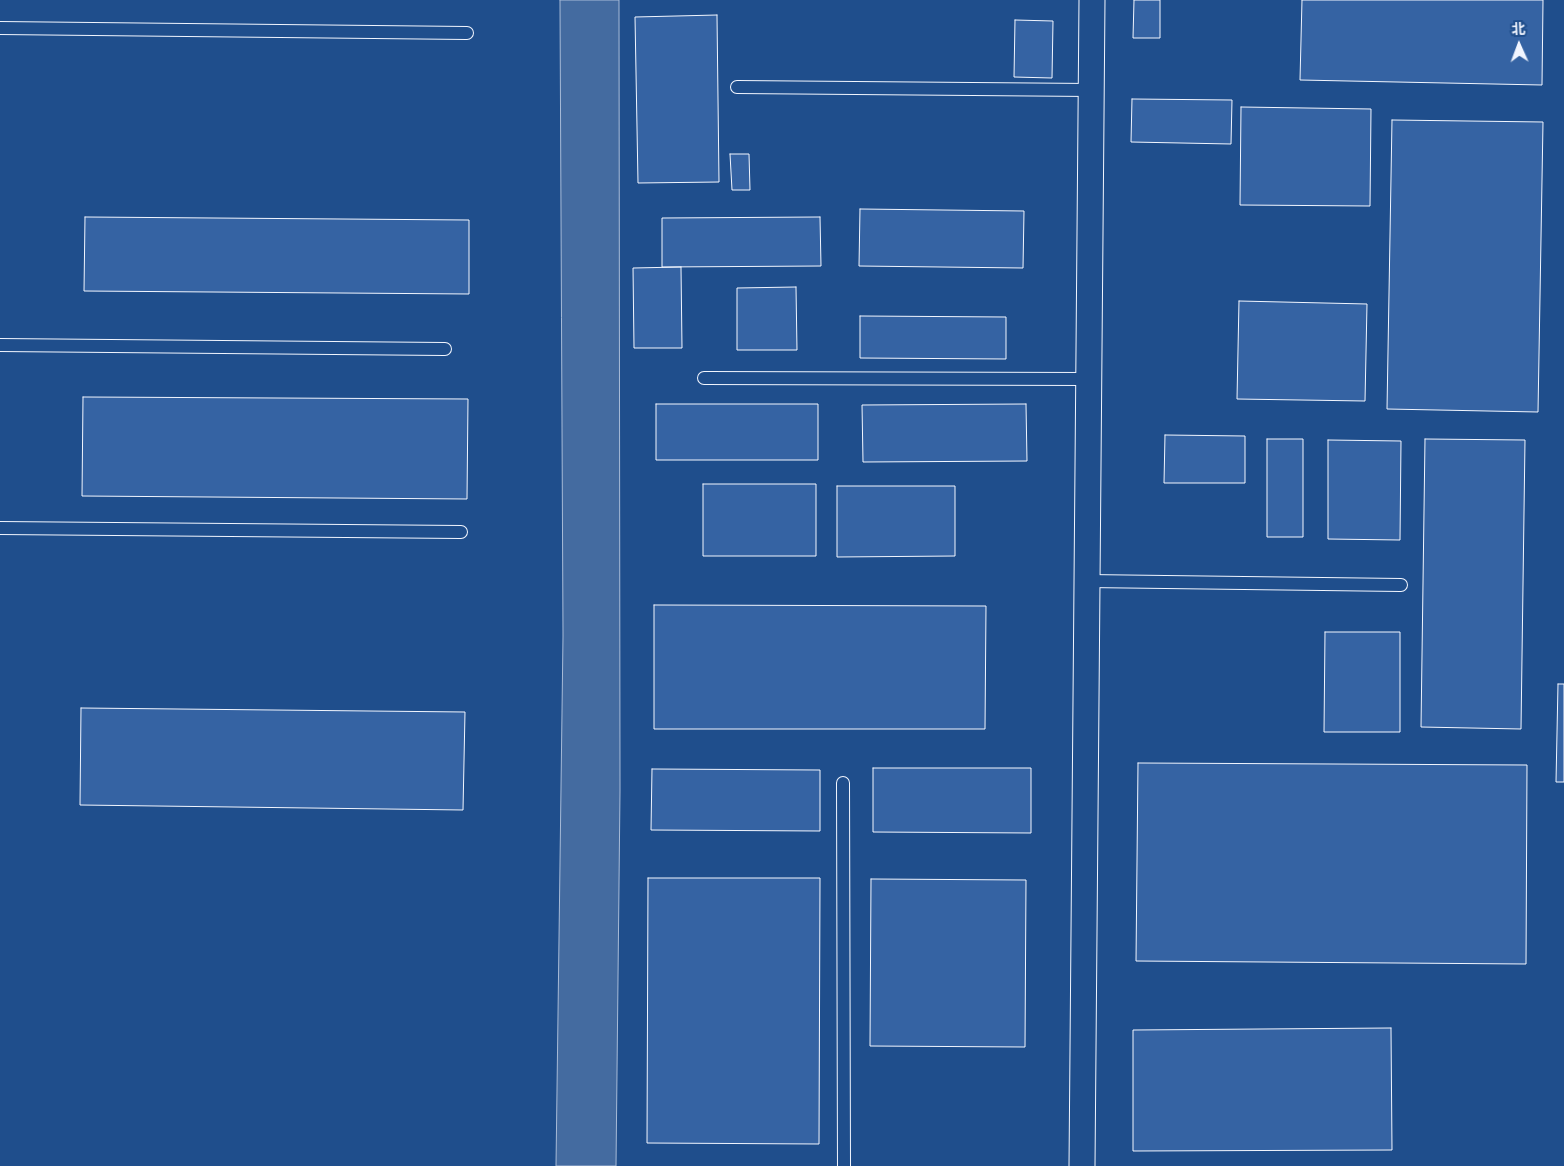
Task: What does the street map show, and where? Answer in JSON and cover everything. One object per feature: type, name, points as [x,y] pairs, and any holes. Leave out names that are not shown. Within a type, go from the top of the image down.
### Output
[{"type":"street","points":[[1082,1166],[1092,0]]},
{"type":"lane","points":[[0,28],[467,32]]},
{"type":"lane","points":[[737,87],[1091,90]]},
{"type":"lane","points":[[0,345],[445,349]]},
{"type":"lane","points":[[704,378],[1088,378]]},
{"type":"lane","points":[[0,528],[461,532]]},
{"type":"lane","points":[[1087,582],[1401,584]]},
{"type":"lane","points":[[843,783],[844,1166]]},
{"type":"water","points":[[560,0],[619,0],[620,790],[616,1166],[556,1166],[563,636]]},
{"type":"building","points":[[1134,0],[1160,0],[1160,38],[1133,38]]},
{"type":"building","points":[[1302,0],[1543,0],[1542,85],[1300,80]]},
{"type":"building","points":[[717,15],[719,182],[638,183],[635,17]]},
{"type":"building","points":[[1015,20],[1053,21],[1052,78],[1014,77]]},
{"type":"building","points":[[1132,99],[1232,100],[1231,144],[1131,142]]},
{"type":"building","points":[[1241,107],[1371,109],[1370,206],[1240,205]]},
{"type":"building","points":[[1392,120],[1543,122],[1538,412],[1387,409]]},
{"type":"building","points":[[730,154],[749,154],[750,190],[732,190]]},
{"type":"building","points":[[860,209],[1024,211],[1023,268],[859,266]]},
{"type":"building","points":[[85,217],[469,220],[469,294],[84,291]]},
{"type":"building","points":[[820,217],[821,266],[662,267],[662,218]]},
{"type":"building","points":[[681,267],[682,348],[634,348],[633,268]]},
{"type":"building","points":[[796,287],[797,350],[737,350],[737,288]]},
{"type":"building","points":[[1239,301],[1367,304],[1365,401],[1237,399]]},
{"type":"building","points":[[860,316],[1006,317],[1006,359],[860,358]]},
{"type":"building","points":[[83,397],[468,399],[467,499],[82,496]]},
{"type":"building","points":[[656,404],[818,404],[818,460],[656,460]]},
{"type":"building","points":[[1026,404],[1027,461],[863,462],[862,405]]},
{"type":"building","points":[[1165,435],[1245,436],[1245,483],[1164,483]]},
{"type":"building","points":[[1267,439],[1303,439],[1303,537],[1267,537]]},
{"type":"building","points":[[1425,439],[1525,440],[1521,729],[1421,727]]},
{"type":"building","points":[[1328,440],[1401,441],[1400,540],[1328,539]]},
{"type":"building","points":[[703,484],[816,484],[816,556],[703,556]]},
{"type":"building","points":[[837,486],[955,486],[955,556],[837,557]]},
{"type":"building","points":[[654,605],[986,606],[985,729],[654,729]]},
{"type":"building","points":[[1325,632],[1400,632],[1400,732],[1324,732]]},
{"type":"building","points":[[1558,684],[1564,684],[1564,782],[1556,782]]},
{"type":"building","points":[[81,708],[465,712],[463,810],[80,805]]},
{"type":"building","points":[[1138,763],[1527,765],[1526,964],[1136,961]]},
{"type":"building","points":[[873,768],[1031,768],[1031,833],[873,832]]},
{"type":"building","points":[[652,769],[820,770],[820,831],[651,830]]},
{"type":"building","points":[[648,878],[820,878],[819,1144],[647,1143]]},
{"type":"building","points":[[871,879],[1026,880],[1025,1047],[870,1046]]},
{"type":"building","points":[[1391,1028],[1392,1150],[1133,1151],[1133,1030]]}]
